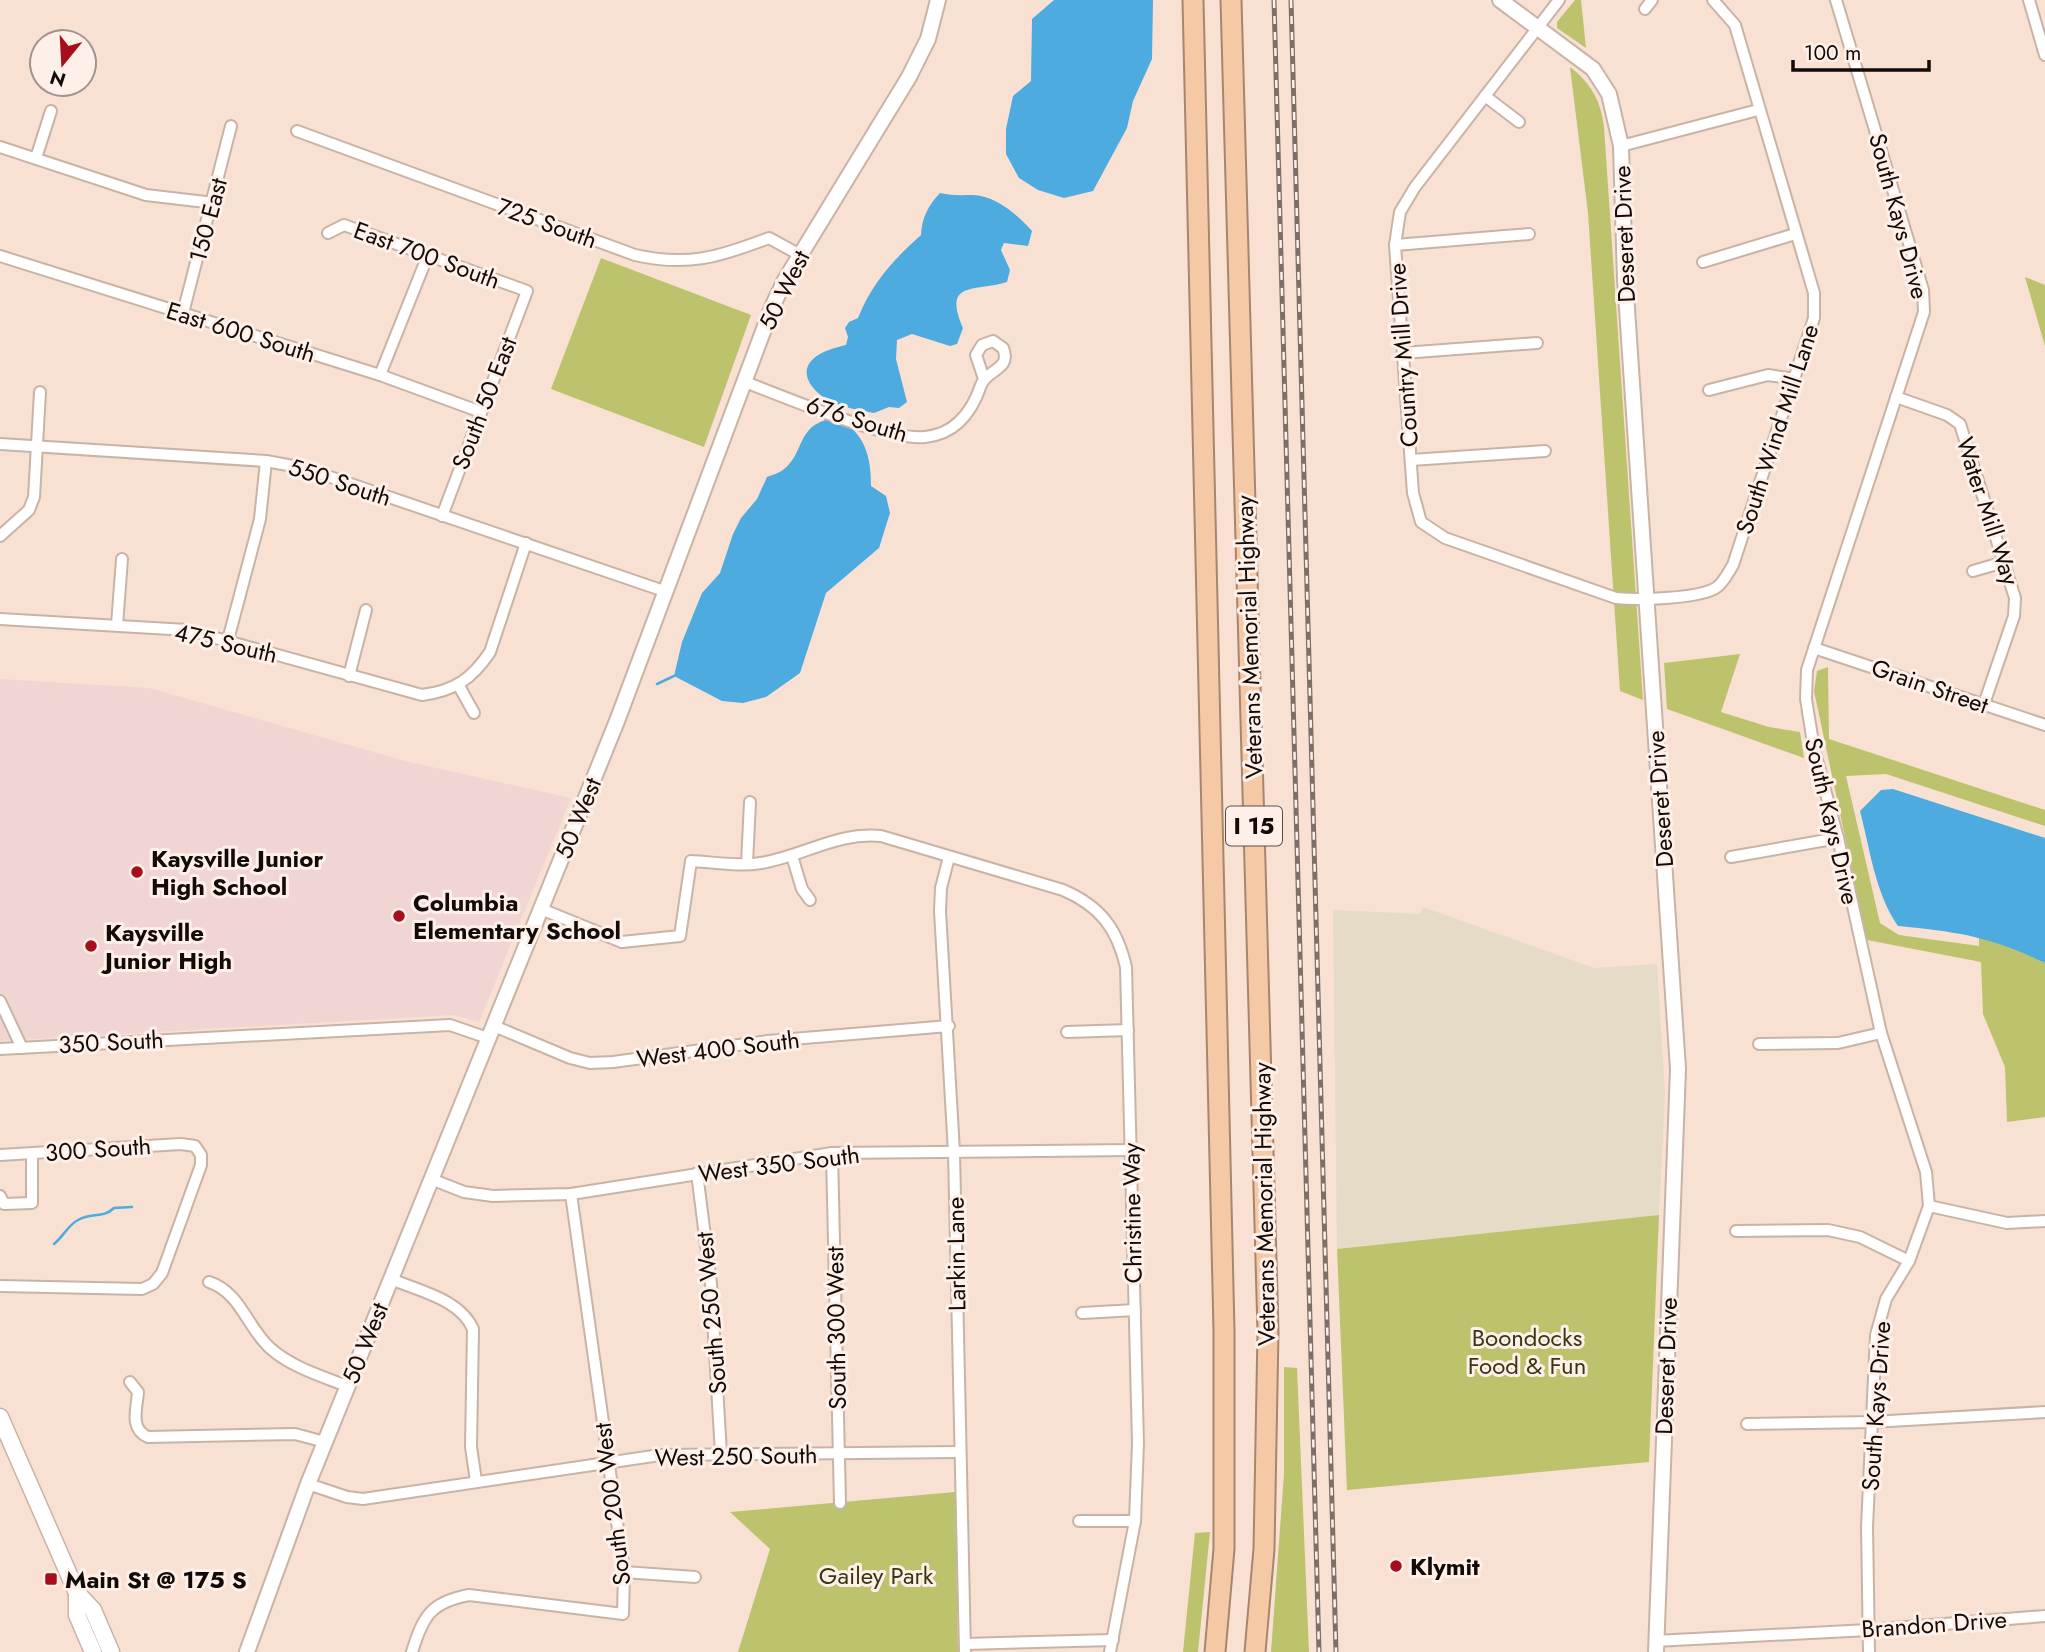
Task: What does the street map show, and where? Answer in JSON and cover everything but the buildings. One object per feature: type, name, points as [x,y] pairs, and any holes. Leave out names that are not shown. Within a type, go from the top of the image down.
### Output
[{"type":"highway","name":"Veterans Memorial Highway","points":[[1193,0],[1224,1331],[1224,1549],[1215,1652]]},
{"type":"highway","name":"Veterans Memorial Highway","points":[[1231,0],[1268,1332],[1264,1549],[1255,1652]]},
{"type":"main road","points":[[0,1417],[77,1593],[93,1610],[111,1652]]},
{"type":"main road","points":[[77,1593],[77,1615],[93,1652]]},
{"type":"street","name":"50 West","points":[[247,1652],[308,1484],[667,592],[773,305],[800,255],[909,77],[928,39],[938,0]]},
{"type":"street","name":"Deseret Drive","points":[[1500,0],[1593,69],[1609,94],[1621,146],[1625,279],[1678,1069],[1656,1646]]},
{"type":"street","name":"Country Mill Drive","points":[[1559,0],[1400,212],[1395,245],[1413,493],[1421,522],[1445,538],[1616,598],[1645,598]]},
{"type":"street","name":"South Wind Mill Lane","points":[[1645,598],[1697,596],[1719,586],[1733,565],[1814,318],[1814,293],[1735,25],[1713,0]]},
{"type":"street","name":"South Kays Drive","points":[[1836,0],[1923,290],[1924,312],[1807,670],[1806,699],[1814,749],[1838,838],[1881,1033],[1926,1172],[1929,1206],[1909,1261],[1886,1299],[1876,1335],[1867,1527],[1868,1652]]},
{"type":"street","points":[[2029,0],[2044,49]]},
{"type":"street","points":[[1485,96],[1519,121]]},
{"type":"street","points":[[1621,146],[1758,110]]},
{"type":"street","points":[[36,158],[51,111]]},
{"type":"street","name":"150 East","points":[[183,313],[214,203],[232,126]]},
{"type":"street","name":"725 South","points":[[297,131],[635,255],[679,263],[699,261],[769,238],[800,255]]},
{"type":"street","points":[[0,148],[145,195],[214,203]]},
{"type":"street","name":"East 700 South","points":[[328,233],[344,225],[527,292]]},
{"type":"street","points":[[1395,245],[1529,234]]},
{"type":"street","points":[[1703,262],[1795,234]]},
{"type":"street","points":[[380,375],[428,255]]},
{"type":"street","name":"East 600 South","points":[[0,256],[380,375],[481,412]]},
{"type":"street","name":"South 50 East","points":[[442,516],[527,292]]},
{"type":"street","points":[[1403,352],[1537,343]]},
{"type":"street","points":[[1709,390],[1768,375],[1795,379]]},
{"type":"street","name":"676 South","points":[[745,382],[853,421],[904,436],[936,435],[952,428],[967,415],[984,379]]},
{"type":"street","points":[[0,536],[29,510],[34,497],[40,392]]},
{"type":"street","name":"Water Mill Way","points":[[1896,397],[1947,415],[1960,424],[2015,598],[2014,616],[1984,705]]},
{"type":"street","name":"550 South","points":[[0,444],[266,461],[304,468],[667,592]]},
{"type":"street","points":[[1410,460],[1545,452]]},
{"type":"street","points":[[228,640],[260,519],[266,461]]},
{"type":"street","points":[[474,713],[459,686],[480,668],[490,652],[526,543]]},
{"type":"street","points":[[117,625],[122,559]]},
{"type":"street","points":[[1973,571],[2004,562]]},
{"type":"street","points":[[349,676],[366,610]]},
{"type":"street","name":"475 South","points":[[0,619],[187,630],[422,695],[447,692],[459,686]]},
{"type":"street","name":"Grain Street","points":[[1814,648],[2045,725]]},
{"type":"street","points":[[747,863],[750,802]]},
{"type":"street","name":"Christine Way","points":[[541,909],[622,942],[680,936],[691,861],[747,863],[792,856],[823,842],[861,834],[881,836],[1063,890],[1084,900],[1102,914],[1122,947],[1126,967],[1138,1443],[1135,1521],[1110,1652]]},
{"type":"street","points":[[1731,857],[1838,838]]},
{"type":"street","points":[[792,856],[802,889],[810,900]]},
{"type":"street","name":"Larkin Lane","points":[[949,856],[940,911],[949,1026],[954,1152],[965,1648]]},
{"type":"street","points":[[0,1001],[22,1048]]},
{"type":"street","name":"350 South","points":[[0,1049],[395,1026],[450,1025],[491,1032]]},
{"type":"street","name":"West 400 South","points":[[491,1032],[590,1063],[768,1041],[949,1026]]},
{"type":"street","points":[[1067,1032],[1128,1030]]},
{"type":"street","points":[[1759,1044],[1838,1043],[1881,1033]]},
{"type":"street","name":"300 South","points":[[0,1155],[195,1146],[201,1155],[201,1165],[162,1273],[153,1284],[142,1289],[0,1286]]},
{"type":"street","name":"West 350 South","points":[[431,1179],[464,1192],[493,1196],[570,1194],[832,1153],[1131,1150]]},
{"type":"street","points":[[0,1196],[4,1203],[32,1203],[32,1153]]},
{"type":"street","name":"South 300 West","points":[[832,1153],[840,1503]]},
{"type":"street","name":"South 250 West","points":[[697,1173],[711,1283],[721,1454]]},
{"type":"street","name":"South 200 West","points":[[412,1652],[425,1618],[436,1606],[448,1599],[469,1595],[623,1614],[624,1572],[570,1194]]},
{"type":"street","points":[[1929,1206],[2007,1223],[2045,1221]]},
{"type":"street","points":[[1735,1231],[1828,1230],[1860,1237],[1909,1261]]},
{"type":"street","points":[[391,1279],[455,1306],[467,1316],[472,1329],[471,1447],[476,1481]]},
{"type":"street","points":[[209,1282],[229,1292],[259,1338],[295,1365],[348,1386]]},
{"type":"street","points":[[1082,1313],[1135,1310]]},
{"type":"street","points":[[249,1347],[259,1338]]},
{"type":"street","points":[[130,1382],[138,1392],[136,1425],[138,1431],[148,1437],[295,1433],[325,1442]]},
{"type":"street","points":[[1747,1424],[1872,1423],[2045,1412]]},
{"type":"street","name":"West 250 South","points":[[308,1484],[346,1497],[363,1499],[660,1455],[960,1452]]},
{"type":"street","points":[[1079,1521],[1135,1521]]},
{"type":"street","points":[[624,1572],[695,1577]]},
{"type":"street","name":"Brandon Drive","points":[[1656,1646],[2045,1616]]},
{"type":"street","points":[[965,1648],[1113,1640]]},
{"type":"shaded area","points":[[0,679],[149,688],[405,761],[571,798],[479,1022],[454,1015],[0,1041]]},
{"type":"shaded area","points":[[1423,907],[1594,968],[1657,964],[1665,1095],[1659,1215],[1337,1249],[1333,910],[1420,914]]},
{"type":"green space","points":[[1575,0],[1581,0],[1586,48],[1557,28],[1557,22]]},
{"type":"green space","points":[[1570,67],[1584,79],[1594,93],[1604,127],[1643,700],[1620,691],[1588,213]]},
{"type":"green space","points":[[601,258],[751,315],[704,447],[551,389]]},
{"type":"green space","points":[[2025,277],[2045,285],[2045,346]]},
{"type":"green space","points":[[1740,654],[1721,712],[1769,727],[1800,732],[1804,758],[1667,709],[1664,663]]},
{"type":"green space","points":[[1828,667],[1829,739],[2045,810],[2045,826],[1886,774],[1846,776],[1880,923],[1899,935],[1979,946],[1979,937],[2009,945],[2045,963],[2045,1117],[2007,1122],[2005,1067],[1983,1014],[1981,962],[1867,940],[1814,691],[1817,671]]},
{"type":"green space","name":"Boondocks Food & Fun","points":[[1659,1215],[1649,1462],[1347,1490],[1337,1249]]},
{"type":"green space","points":[[1284,1367],[1297,1368],[1309,1652],[1271,1652],[1284,1474]]},
{"type":"green space","name":"Gailey Park","points":[[955,1492],[958,1652],[738,1652],[770,1549],[730,1512]]},
{"type":"green space","points":[[1210,1532],[1198,1652],[1183,1652],[1195,1533]]},
{"type":"water","points":[[1054,0],[1153,0],[1152,59],[1133,101],[1127,128],[1093,191],[1064,198],[1038,190],[1019,178],[1006,154],[1006,129],[1013,96],[1031,81],[1032,19]]},
{"type":"water","points":[[940,193],[982,196],[999,203],[1032,231],[1028,246],[1004,243],[1001,250],[1010,270],[1007,282],[973,288],[959,295],[958,313],[963,328],[957,344],[950,346],[912,334],[897,340],[896,359],[907,402],[899,408],[889,407],[874,413],[832,402],[812,387],[808,380],[808,367],[820,354],[846,345],[848,337],[845,328],[849,322],[858,318],[884,273],[921,235],[926,212]]},
{"type":"water","points":[[836,418],[854,430],[860,438],[868,455],[871,486],[886,496],[890,513],[879,548],[826,593],[800,673],[766,697],[743,703],[722,701],[674,676],[682,642],[702,593],[720,573],[733,534],[741,518],[757,499],[767,477],[781,471],[790,463],[807,432],[814,426]]},
{"type":"water","points":[[1893,789],[2045,838],[2045,963],[1990,941],[1898,926],[1879,885],[1860,811],[1881,790]]},
{"type":"waterway","points":[[657,684],[674,676]]},
{"type":"waterway","points":[[54,1244],[74,1222],[114,1208],[132,1207]]},
{"type":"railway","points":[[1274,0],[1319,1652]]},
{"type":"railway","points":[[1291,0],[1336,1652]]},
{"type":"place","name":"Kaysville Junior High School","points":[[137,872]]},
{"type":"place","name":"Columbia Elementary School","points":[[399,916]]},
{"type":"place","name":"Kaysville Junior High","points":[[91,946]]},
{"type":"place","name":"Klymit","points":[[1396,1566]]},
{"type":"place","name":"Main St @ 175 S","points":[[51,1579]]}]
